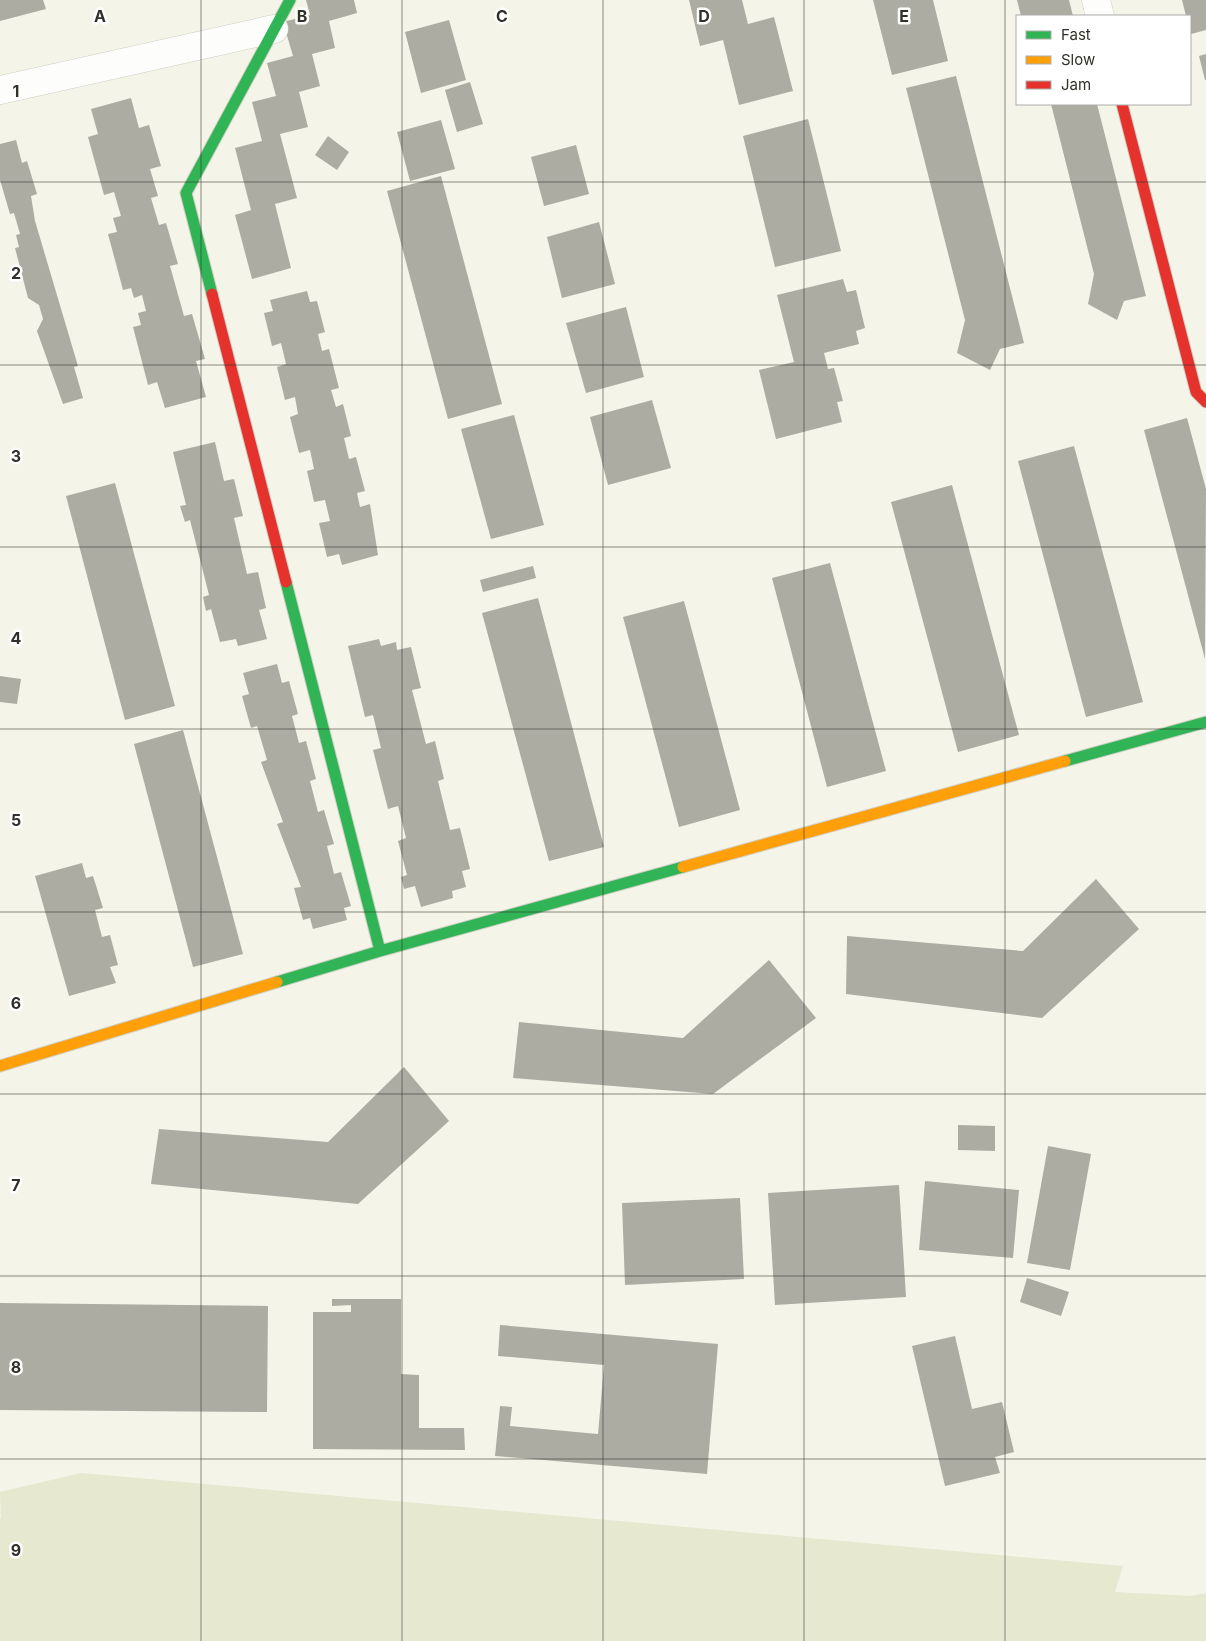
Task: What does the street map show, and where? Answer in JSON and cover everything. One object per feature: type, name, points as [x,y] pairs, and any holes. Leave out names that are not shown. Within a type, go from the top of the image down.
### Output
[{"type":"street","points":[[290,0],[186,193],[380,951]]},
{"type":"street","points":[[1096,0],[1100,15]]},
{"type":"street","points":[[0,90],[274,29]]},
{"type":"street","points":[[1122,105],[1196,392],[1206,402]]},
{"type":"street","points":[[0,1066],[380,951],[1206,722]]},
{"type":"green space","points":[[81,1473],[1123,1566],[1115,1592],[1191,1596],[1206,1593],[1206,1641],[0,1641],[0,1492]]},
{"type":"building","points":[[0,0],[43,0],[46,9],[0,21]]},
{"type":"building","points":[[306,0],[354,0],[357,13],[329,21],[335,48],[312,54],[320,86],[299,92],[308,127],[280,134],[297,198],[275,204],[291,268],[252,279],[235,215],[251,210],[235,148],[262,141],[252,102],[276,96],[267,63],[293,56],[283,22],[310,15]]},
{"type":"building","points":[[689,0],[742,0],[748,24],[774,17],[793,91],[739,105],[723,40],[700,46]]},
{"type":"building","points":[[873,0],[933,0],[948,61],[892,75]]},
{"type":"building","points":[[1017,0],[1069,0],[1073,15],[1021,15]]},
{"type":"building","points":[[1182,0],[1206,0],[1206,30],[1191,34],[1191,15],[1186,15]]},
{"type":"building","points":[[449,20],[466,80],[421,93],[405,32]]},
{"type":"building","points":[[1206,54],[1206,80],[1205,80],[1199,56]]},
{"type":"building","points":[[956,76],[1024,343],[1000,349],[990,370],[957,353],[965,320],[906,88]]},
{"type":"building","points":[[470,82],[483,124],[457,132],[445,90]]},
{"type":"building","points":[[131,98],[139,128],[149,125],[161,166],[150,169],[158,196],[151,198],[159,225],[166,223],[178,264],[170,266],[184,316],[192,314],[205,359],[196,361],[206,397],[165,408],[157,382],[148,385],[133,327],[141,325],[138,313],[146,311],[142,295],[134,298],[131,288],[123,290],[108,234],[117,232],[113,218],[121,216],[114,192],[104,195],[88,137],[98,134],[91,109]]},
{"type":"building","points":[[1051,105],[1097,105],[1146,296],[1124,301],[1117,320],[1088,304],[1094,274]]},
{"type":"building","points":[[808,119],[841,251],[775,267],[743,136]]},
{"type":"building","points":[[441,120],[455,169],[410,181],[397,132]]},
{"type":"building","points":[[328,136],[349,152],[337,170],[315,155]]},
{"type":"building","points":[[16,140],[22,163],[27,161],[37,194],[31,196],[35,221],[78,366],[74,367],[83,398],[63,404],[37,331],[43,319],[39,305],[28,298],[15,248],[19,247],[16,235],[20,234],[14,213],[10,214],[0,180],[0,144]]},
{"type":"building","points":[[576,145],[589,194],[544,206],[531,157]]},
{"type":"building","points":[[441,176],[502,404],[448,419],[387,191]]},
{"type":"building","points":[[599,222],[615,284],[562,298],[547,237]]},
{"type":"building","points":[[843,279],[847,292],[856,290],[865,328],[856,331],[859,344],[824,353],[828,369],[834,368],[843,401],[837,402],[842,422],[776,439],[759,370],[794,362],[777,295]]},
{"type":"building","points":[[307,291],[310,302],[317,301],[325,332],[318,334],[322,351],[329,349],[339,388],[331,390],[336,407],[343,404],[351,436],[344,438],[349,459],[356,457],[365,491],[357,493],[360,507],[370,504],[378,555],[342,565],[339,554],[327,557],[319,523],[330,521],[325,500],[314,502],[307,471],[314,469],[310,450],[299,453],[290,417],[298,414],[295,397],[285,400],[277,367],[286,364],[281,343],[272,346],[264,313],[273,311],[270,300]]},
{"type":"building","points":[[626,307],[644,377],[586,393],[566,323]]},
{"type":"building","points":[[652,400],[671,468],[608,485],[590,417]]},
{"type":"building","points":[[514,415],[544,525],[491,539],[461,429]]},
{"type":"building","points":[[1187,418],[1206,489],[1205,659],[1144,430]]},
{"type":"building","points":[[215,442],[224,481],[234,479],[243,516],[234,518],[247,574],[258,572],[266,608],[259,610],[267,639],[238,646],[236,639],[220,642],[211,609],[206,611],[203,597],[209,595],[190,520],[185,522],[180,506],[186,505],[173,452]]},
{"type":"building","points":[[1074,446],[1143,702],[1086,717],[1018,461]]},
{"type":"building","points":[[115,483],[175,706],[125,720],[66,496]]},
{"type":"building","points":[[952,485],[1019,735],[958,752],[891,502]]},
{"type":"building","points":[[830,563],[886,771],[827,787],[772,578]]},
{"type":"building","points":[[533,566],[536,578],[483,592],[480,580]]},
{"type":"building","points":[[538,598],[604,847],[549,861],[482,613]]},
{"type":"building","points":[[684,601],[740,810],[679,827],[623,617]]},
{"type":"building","points":[[379,639],[381,646],[396,642],[397,650],[411,647],[421,688],[412,690],[426,744],[435,741],[444,779],[438,781],[450,830],[460,828],[470,869],[462,871],[466,887],[452,891],[453,898],[421,907],[415,886],[404,889],[401,877],[407,875],[398,841],[406,838],[398,806],[388,809],[373,750],[381,748],[373,715],[365,717],[348,646]]},
{"type":"building","points":[[277,664],[282,683],[289,681],[298,714],[292,716],[299,743],[306,741],[316,779],[310,781],[318,812],[324,810],[334,844],[327,846],[334,874],[341,872],[351,906],[344,908],[347,920],[313,929],[310,918],[303,920],[294,888],[301,887],[277,824],[283,822],[261,762],[267,760],[257,726],[251,728],[242,696],[249,694],[243,673]]},
{"type":"building","points":[[0,676],[21,679],[17,704],[0,702]]},
{"type":"building","points":[[183,730],[243,954],[193,967],[134,744]]},
{"type":"building","points":[[82,863],[86,878],[93,876],[103,908],[95,910],[102,937],[110,935],[118,965],[110,967],[116,983],[69,996],[35,876]]},
{"type":"building","points":[[1096,879],[1139,929],[1042,1018],[846,994],[847,936],[1023,951]]},
{"type":"building","points":[[769,960],[816,1018],[713,1094],[513,1078],[519,1022],[683,1038]]},
{"type":"building","points":[[404,1067],[449,1121],[358,1204],[151,1184],[159,1129],[328,1142]]},
{"type":"building","points":[[958,1125],[995,1126],[995,1151],[958,1150]]},
{"type":"building","points":[[1048,1146],[1091,1154],[1070,1270],[1027,1263]]},
{"type":"building","points":[[925,1181],[1019,1190],[1013,1258],[919,1250]]},
{"type":"building","points":[[899,1185],[906,1297],[775,1305],[768,1193]]},
{"type":"building","points":[[740,1198],[744,1279],[625,1285],[622,1203]]},
{"type":"building","points":[[1027,1278],[1069,1292],[1061,1316],[1020,1302]]},
{"type":"building","points":[[332,1299],[401,1299],[401,1374],[419,1375],[419,1428],[464,1428],[465,1450],[313,1449],[313,1312],[351,1312],[351,1305],[332,1306]]},
{"type":"building","points":[[0,1303],[268,1306],[267,1412],[0,1410]]},
{"type":"building","points":[[500,1325],[718,1344],[707,1474],[495,1456],[500,1406],[512,1407],[510,1426],[598,1434],[604,1365],[498,1356]]},
{"type":"building","points":[[955,1336],[972,1409],[1002,1402],[1014,1452],[995,1457],[1000,1473],[945,1486],[912,1346]]},
{"type":"traffic: fast","points":[[212,294],[186,193],[290,0]]},
{"type":"traffic: fast","points":[[286,582],[380,951]]},
{"type":"traffic: fast","points":[[1065,761],[1206,722]]},
{"type":"traffic: fast","points":[[277,982],[380,951],[683,867]]},
{"type":"traffic: slow","points":[[683,867],[1065,761]]},
{"type":"traffic: slow","points":[[0,1066],[277,982]]},
{"type":"traffic: jam","points":[[1122,105],[1196,392],[1206,402]]},
{"type":"traffic: jam","points":[[212,294],[286,582]]}]
